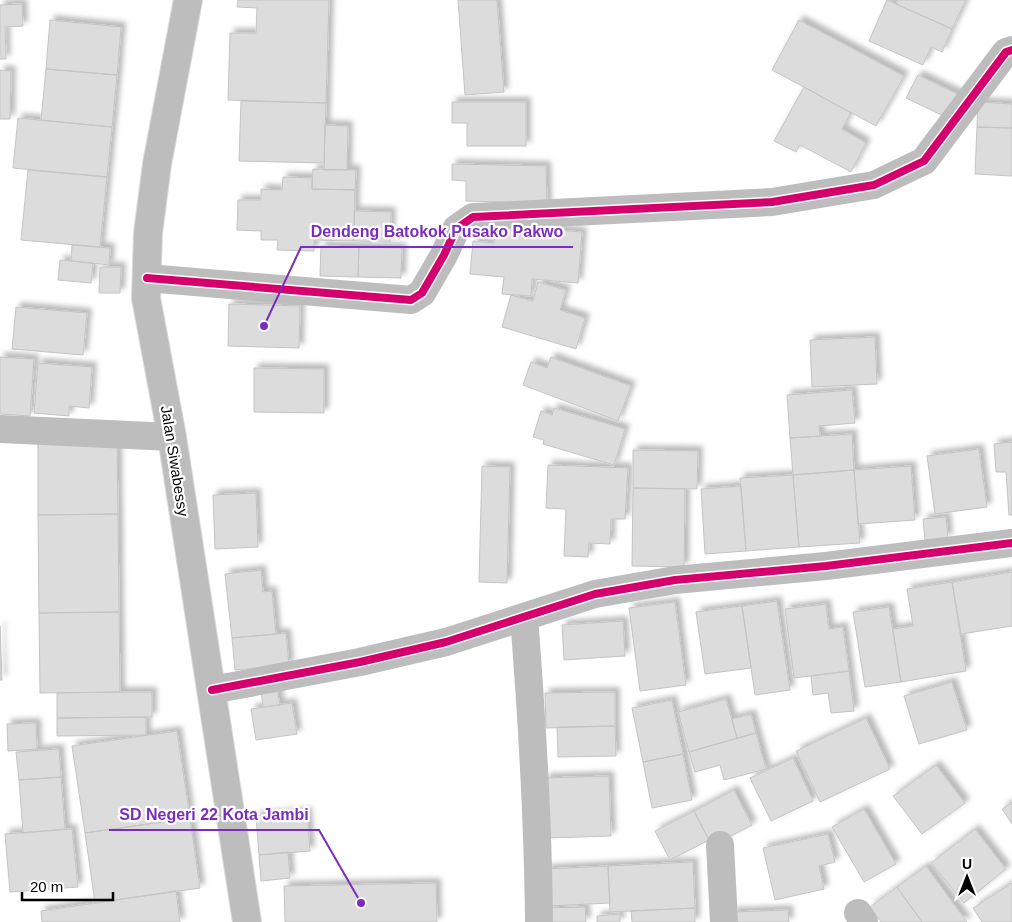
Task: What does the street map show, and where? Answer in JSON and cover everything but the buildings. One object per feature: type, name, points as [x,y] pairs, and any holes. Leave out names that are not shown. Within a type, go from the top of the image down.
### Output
[{"type":"street","name":"Jalan Siwabessy","points":[[188,0],[157,164],[148,233],[146,298],[172,437],[247,922]]},
{"type":"street","points":[[147,278],[411,300],[422,293],[444,255],[456,228],[473,216],[772,202],[874,185],[924,161],[1001,58],[1006,52],[1012,50]]},
{"type":"street","points":[[0,429],[172,437]]},
{"type":"street","points":[[212,690],[360,662],[446,642],[595,594],[675,580],[826,566],[1012,543]]},
{"type":"street","points":[[524,617],[538,828],[539,922]]},
{"type":"street","points":[[720,845],[724,922]]},
{"type":"cycle path","points":[[147,278],[411,300],[422,293],[444,255],[456,229],[473,217],[772,202],[874,185],[924,161],[1006,52],[1012,50]]},
{"type":"cycle path","points":[[212,690],[360,662],[446,642],[595,594],[675,580],[826,566],[1012,543]]},
{"type":"place","name":"Dendeng Batokok Pusako Pakwo","points":[[264,326]]},
{"type":"place","name":"SD Negeri 22 Kota Jambi","points":[[361,903]]}]
